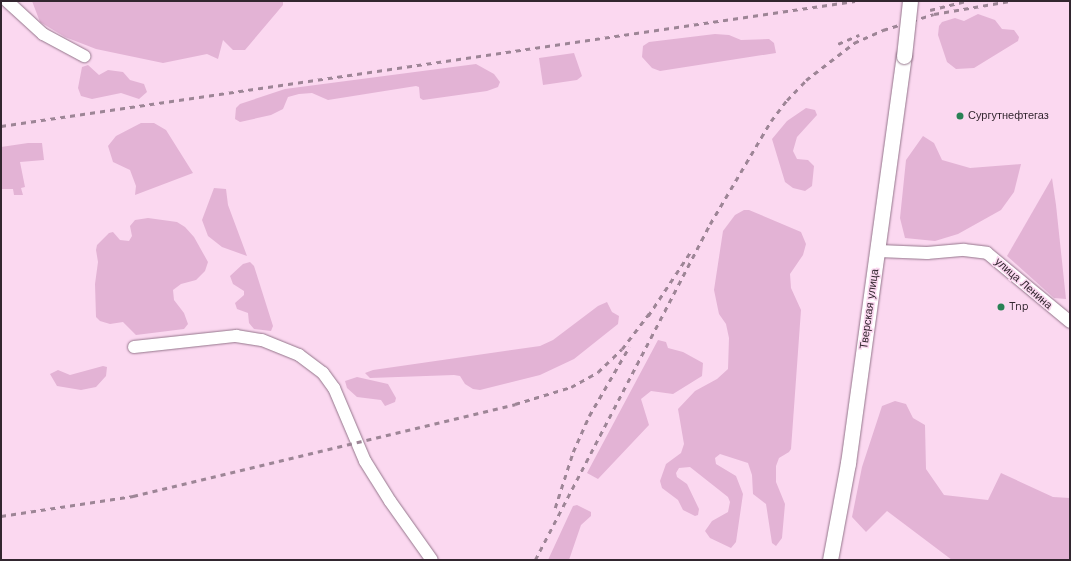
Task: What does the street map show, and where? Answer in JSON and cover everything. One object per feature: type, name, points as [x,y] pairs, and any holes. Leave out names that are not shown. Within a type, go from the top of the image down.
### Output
[{"type":"main road","name":"Тверская улица","points":[[830,560],[848,463],[879,250],[910,1]]},
{"type":"street","points":[[7,1],[43,34],[84,56]]},
{"type":"street","name":"улица Ленина","points":[[879,250],[927,253],[964,250],[987,253],[1070,322]]},
{"type":"street","points":[[134,347],[236,336],[262,340],[299,355],[323,373],[334,388],[365,461],[390,501],[432,560]]},
{"type":"shaded area","points":[[32,1],[283,1],[283,5],[245,50],[233,50],[223,40],[218,59],[207,54],[163,63],[96,49],[65,37],[40,22]]},
{"type":"shaded area","points":[[978,14],[995,20],[1002,29],[1014,30],[1019,37],[1018,41],[974,68],[956,69],[947,62],[938,35],[939,26],[942,22],[955,18],[964,21]]},
{"type":"shaded area","points":[[715,34],[729,35],[741,40],[769,39],[774,43],[776,53],[660,71],[652,68],[642,57],[643,46],[649,42]]},
{"type":"shaded area","points":[[574,53],[582,76],[577,80],[543,85],[539,58]]},
{"type":"shaded area","points":[[476,64],[494,74],[500,82],[498,87],[487,91],[423,100],[420,98],[419,87],[416,86],[328,100],[312,93],[299,94],[288,97],[283,109],[271,115],[240,122],[235,119],[236,108],[240,104],[285,89]]},
{"type":"shaded area","points":[[88,65],[99,75],[108,70],[123,72],[130,80],[144,84],[147,92],[139,99],[121,93],[92,99],[81,96],[78,88],[82,67]]},
{"type":"shaded area","points":[[806,108],[815,110],[817,115],[797,137],[793,151],[797,159],[808,160],[814,166],[812,186],[805,191],[793,188],[785,182],[772,139],[787,121]]},
{"type":"shaded area","points":[[141,123],[154,123],[166,130],[193,173],[135,195],[136,186],[130,170],[113,162],[108,146],[116,136]]},
{"type":"shaded area","points":[[923,136],[934,143],[942,160],[970,168],[1021,164],[1014,192],[1001,210],[958,234],[935,241],[905,238],[900,218],[906,160]]},
{"type":"shaded area","points":[[28,143],[42,143],[44,160],[20,162],[25,187],[21,188],[23,195],[14,195],[13,189],[1,189],[1,147]]},
{"type":"shaded area","points":[[1052,178],[1066,299],[1054,298],[1007,256]]},
{"type":"shaded area","points":[[214,188],[226,189],[228,205],[247,256],[222,247],[208,236],[202,220]]},
{"type":"shaded area","points":[[744,210],[749,210],[801,232],[806,244],[803,255],[790,274],[791,288],[801,310],[791,449],[779,458],[776,466],[776,482],[785,504],[782,538],[776,546],[772,543],[766,504],[753,494],[752,475],[748,463],[720,454],[715,458],[716,464],[736,476],[743,494],[736,542],[731,548],[710,538],[705,531],[712,521],[728,512],[730,502],[728,497],[690,467],[679,468],[676,473],[677,477],[687,484],[699,509],[698,515],[695,516],[683,510],[678,500],[662,488],[660,481],[666,464],[681,453],[684,444],[678,409],[695,391],[717,379],[728,369],[729,338],[726,324],[719,314],[714,290],[723,231],[735,215]]},
{"type":"shaded area","points":[[148,218],[177,222],[185,227],[194,237],[208,262],[205,271],[196,280],[181,284],[173,290],[174,300],[184,313],[188,324],[184,329],[136,335],[123,322],[110,324],[100,321],[96,317],[95,284],[98,262],[96,250],[97,245],[109,233],[113,232],[120,240],[129,241],[132,236],[130,226],[135,220]]},
{"type":"shaded area","points":[[250,262],[254,266],[273,326],[271,331],[254,329],[249,323],[248,313],[237,309],[235,303],[244,295],[244,291],[233,284],[230,276],[243,264]]},
{"type":"shaded area","points":[[607,302],[612,312],[619,316],[618,324],[574,359],[540,375],[480,390],[473,389],[465,384],[460,376],[454,375],[370,378],[365,373],[373,370],[540,346],[553,340],[598,306]]},
{"type":"shaded area","points":[[658,340],[666,342],[668,348],[683,352],[703,363],[702,376],[673,394],[651,391],[641,399],[649,425],[598,479],[587,473]]},
{"type":"shaded area","points":[[103,366],[107,367],[106,376],[96,387],[81,390],[57,386],[50,374],[58,370],[70,375]]},
{"type":"shaded area","points":[[357,377],[388,384],[396,398],[395,402],[385,406],[381,400],[357,397],[347,388],[345,381]]},
{"type":"shaded area","points":[[895,401],[906,404],[913,418],[925,425],[926,469],[944,495],[988,500],[1001,473],[1053,497],[1070,498],[1070,560],[952,560],[887,511],[866,532],[852,517],[862,467],[882,406]]},
{"type":"shaded area","points":[[577,505],[591,512],[591,516],[581,525],[569,560],[548,560],[573,506]]},
{"type":"railway","points":[[1,126],[855,1]]},
{"type":"railway","points":[[930,10],[965,1]]},
{"type":"railway","points":[[535,560],[710,224],[771,121],[787,100],[806,80],[854,43],[883,30],[934,14],[1010,1]]},
{"type":"railway","points":[[838,44],[859,35]]},
{"type":"railway","points":[[648,316],[691,251]]},
{"type":"railway","points":[[1,516],[133,496],[515,404],[571,387],[598,372],[622,349],[651,311]]},
{"type":"railway","points":[[555,508],[573,452],[589,416],[629,347]]},
{"type":"place","name":"Сургутнефтегаз","points":[[960,116]]},
{"type":"place","name":"Tnp","points":[[1001,307]]}]
